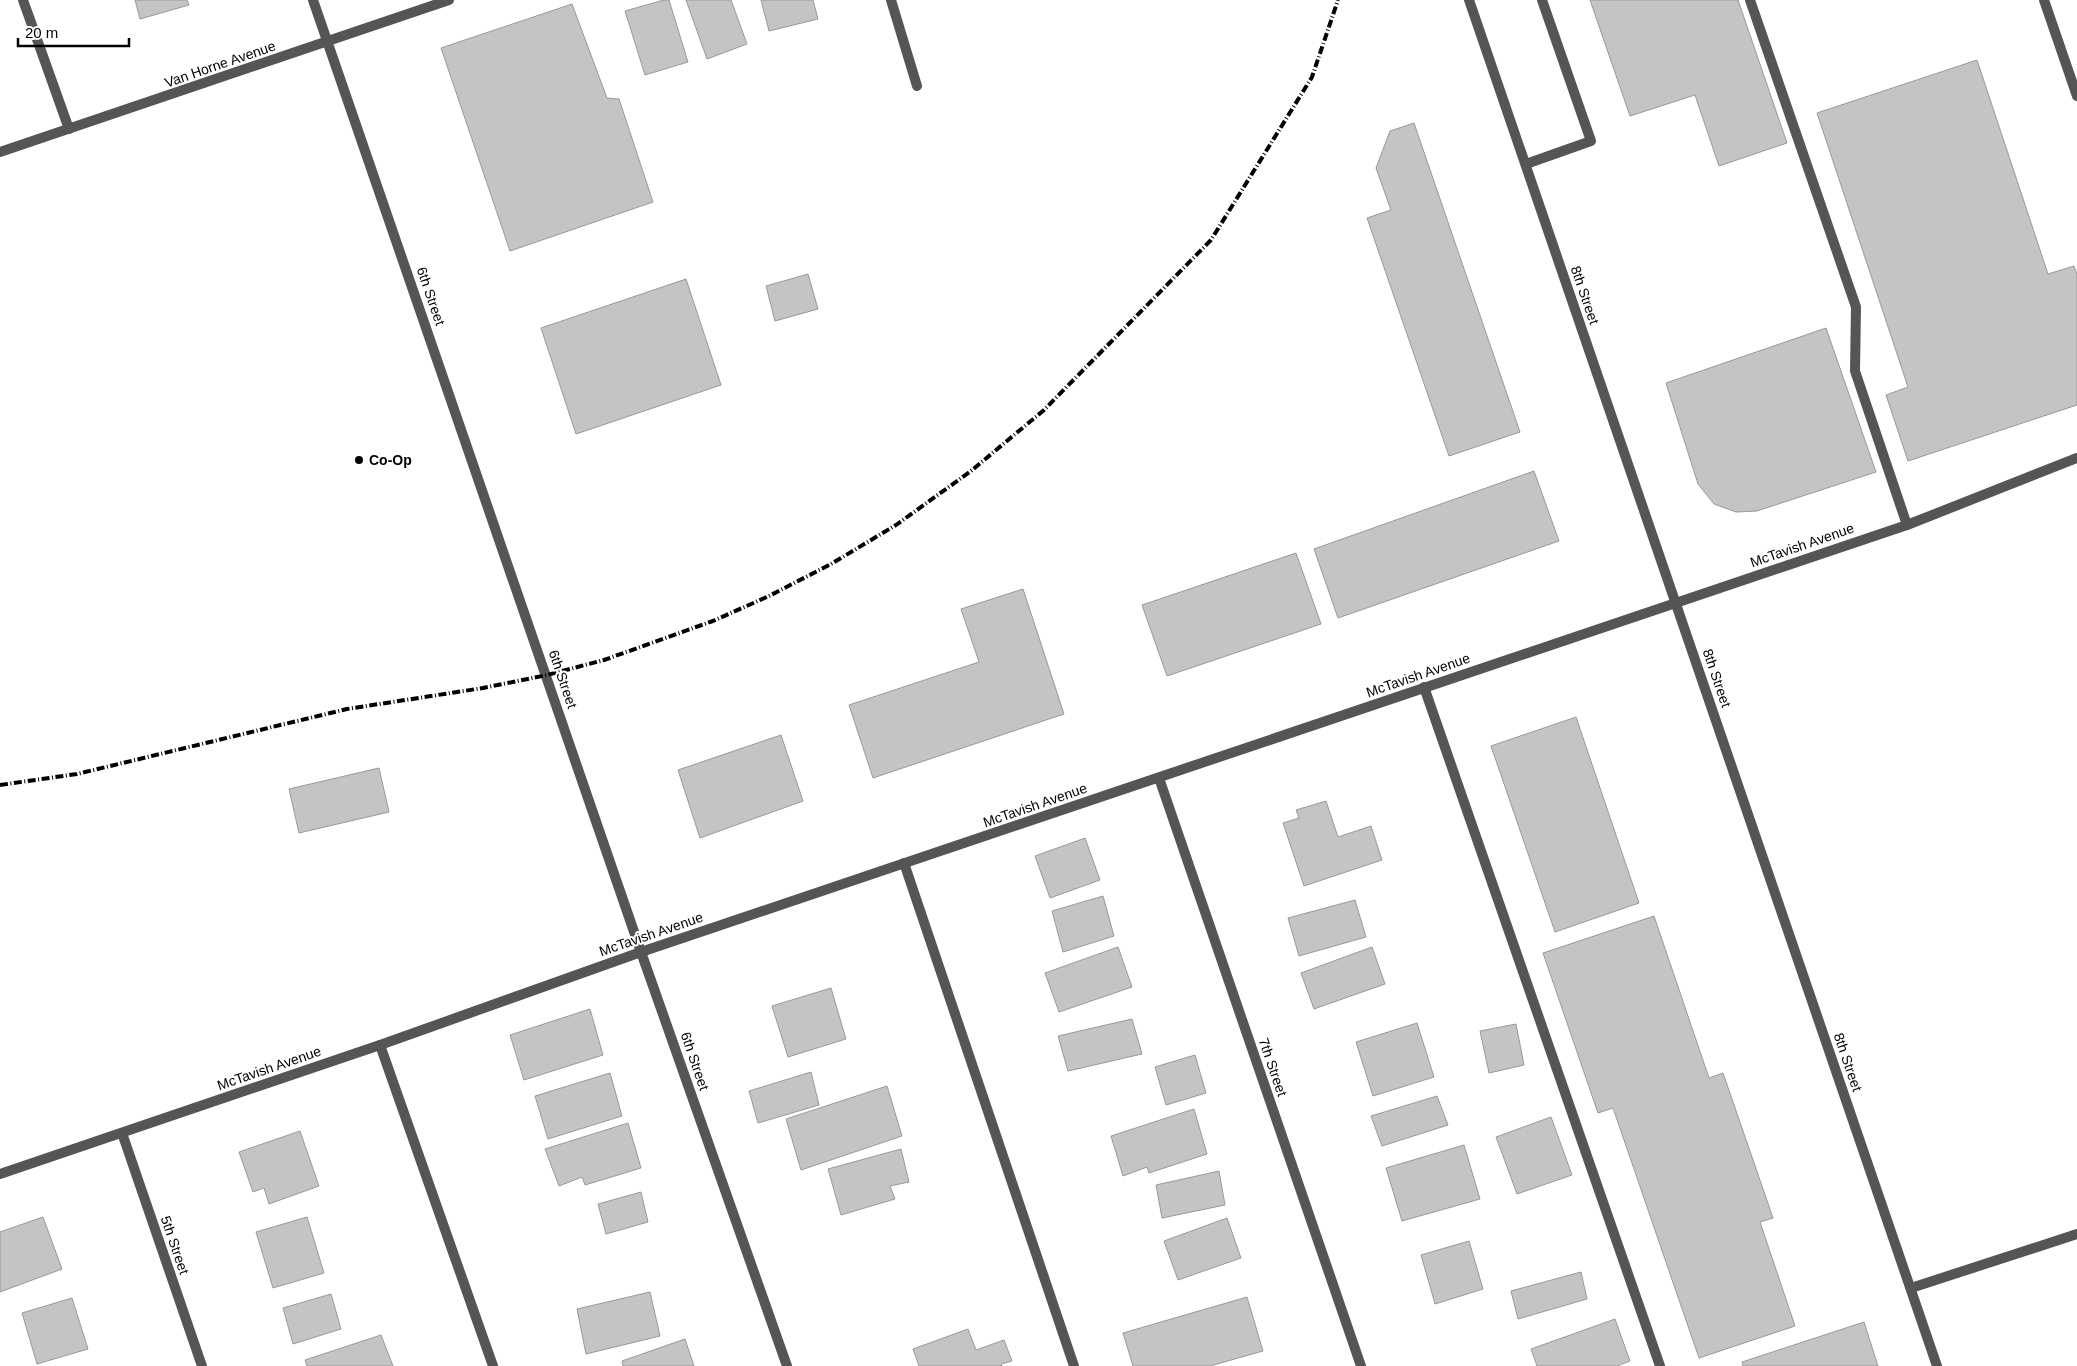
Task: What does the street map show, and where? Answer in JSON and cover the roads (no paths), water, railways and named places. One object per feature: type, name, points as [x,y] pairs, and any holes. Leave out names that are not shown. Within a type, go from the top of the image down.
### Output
[{"type":"street","points":[[23,0],[68,129]]},
{"type":"street","name":"6th Street","points":[[313,0],[641,952],[787,1366]]},
{"type":"street","name":"Van Horne Avenue","points":[[0,152],[449,0]]},
{"type":"street","points":[[891,0],[917,86]]},
{"type":"street","name":"8th Street","points":[[1469,0],[1937,1366]]},
{"type":"street","points":[[1526,164],[1591,142],[1542,0]]},
{"type":"street","points":[[1750,0],[1856,308],[1855,371],[1907,524]]},
{"type":"street","points":[[2044,0],[2077,96]]},
{"type":"street","name":"McTavish Avenue","points":[[0,1174],[380,1045],[641,952],[1907,524],[2077,458]]},
{"type":"street","points":[[1424,687],[1660,1366]]},
{"type":"street","name":"7th Street","points":[[1159,778],[1361,1366]]},
{"type":"street","points":[[904,863],[1074,1366]]},
{"type":"street","points":[[380,1045],[493,1366]]},
{"type":"street","name":"5th Street","points":[[122,1133],[202,1366]]},
{"type":"street","points":[[1911,1288],[2077,1234]]},
{"type":"railway","points":[[0,785],[77,774],[347,709],[483,688],[547,675],[604,660],[713,621],[769,596],[831,564],[896,525],[971,471],[1044,410],[1211,240],[1312,77],[1338,0]]},
{"type":"place","name":"Co-Op","points":[[359,460]]}]
